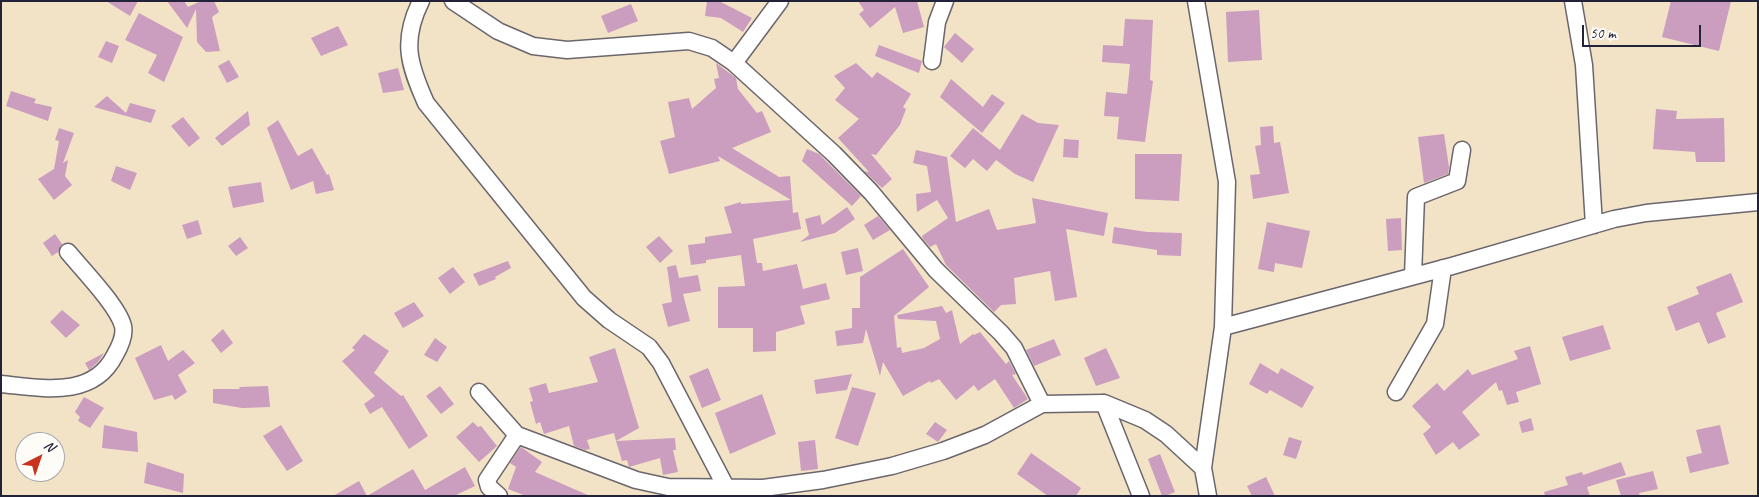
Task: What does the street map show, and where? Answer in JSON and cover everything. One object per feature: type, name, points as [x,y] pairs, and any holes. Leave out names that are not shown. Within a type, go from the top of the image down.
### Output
[{"type":"street","points":[[421,1],[408,38],[411,68],[426,103],[584,298],[609,320],[649,347],[661,363],[727,489]]},
{"type":"street","points":[[453,1],[498,31],[533,46],[567,50],[689,41],[712,48],[734,63],[834,154],[871,192],[936,270],[1001,333],[1014,348],[1042,404]]},
{"type":"street","points":[[734,63],[780,1]]},
{"type":"street","points":[[932,61],[937,22],[945,1]]},
{"type":"street","points":[[1196,1],[1227,182],[1223,327],[1204,468],[1208,496]]},
{"type":"street","points":[[1573,1],[1584,65],[1594,225]]},
{"type":"street","points":[[1414,276],[1416,198],[1457,181],[1462,150]]},
{"type":"street","points":[[1223,327],[1594,225],[1646,213],[1758,202]]},
{"type":"street","points":[[1,384],[54,389],[78,387],[96,378],[110,364],[120,346],[123,327],[115,310],[68,252]]},
{"type":"street","points":[[1396,392],[1435,324],[1443,268]]},
{"type":"street","points":[[478,392],[517,436],[636,480],[668,487],[763,488],[823,480],[892,466],[943,452],[984,435],[1042,404],[1104,403],[1145,420],[1166,434],[1204,468]]},
{"type":"street","points":[[1104,403],[1142,496]]},
{"type":"street","points":[[499,496],[488,487],[487,480],[491,471],[517,436]]},
{"type":"building","points":[[106,1],[138,1],[130,16]]},
{"type":"building","points":[[167,1],[184,1],[188,7],[201,1],[214,1],[219,12],[212,17],[220,51],[206,52],[197,42],[196,9],[187,28]]},
{"type":"building","points":[[707,1],[719,1],[752,18],[743,32],[721,18],[705,16]]},
{"type":"building","points":[[858,1],[917,1],[924,27],[903,33],[895,7],[870,28],[859,14],[864,10]]},
{"type":"building","points":[[1671,1],[1731,1],[1719,51],[1662,37]]},
{"type":"building","points":[[631,4],[638,21],[608,33],[601,16]]},
{"type":"building","points":[[1259,10],[1262,60],[1228,62],[1226,12]]},
{"type":"building","points":[[139,13],[183,37],[164,82],[148,73],[157,55],[125,40]]},
{"type":"building","points":[[1125,19],[1153,20],[1150,80],[1153,81],[1145,142],[1117,139],[1119,117],[1104,116],[1106,92],[1127,94],[1130,64],[1102,62],[1103,45],[1123,46]]},
{"type":"building","points":[[338,26],[348,45],[321,56],[311,38]]},
{"type":"building","points":[[955,33],[974,49],[962,63],[944,47]]},
{"type":"building","points":[[106,41],[119,46],[112,63],[98,57]]},
{"type":"building","points":[[879,45],[922,61],[919,73],[875,56]]},
{"type":"building","points":[[229,60],[239,77],[227,83],[218,66]]},
{"type":"building","points":[[716,63],[736,78],[738,89],[757,113],[762,111],[771,132],[732,148],[779,177],[790,176],[793,213],[798,212],[801,229],[753,239],[757,263],[762,263],[763,271],[797,264],[803,289],[826,283],[830,299],[800,306],[805,324],[776,332],[776,351],[753,352],[753,328],[718,328],[718,287],[745,286],[741,255],[706,260],[706,263],[691,265],[688,245],[705,243],[705,237],[732,233],[724,207],[741,202],[741,204],[791,200],[718,156],[720,161],[669,174],[660,141],[675,137],[668,102],[689,98],[692,109],[716,88],[714,79],[719,78]]},
{"type":"building","points":[[856,63],[872,78],[877,72],[911,94],[903,107],[906,109],[900,125],[876,155],[871,154],[892,179],[882,188],[864,171],[869,172],[838,138],[859,119],[835,100],[845,88],[834,76]]},
{"type":"building","points":[[398,68],[404,90],[383,93],[378,73]]},
{"type":"building","points":[[951,79],[983,107],[992,94],[1005,103],[982,133],[940,97]]},
{"type":"building","points":[[11,91],[36,99],[34,103],[52,107],[48,121],[6,106]]},
{"type":"building","points":[[107,96],[126,113],[130,103],[156,110],[151,123],[94,107]]},
{"type":"building","points":[[1656,109],[1677,111],[1676,119],[1724,118],[1725,162],[1696,162],[1695,152],[1653,149]]},
{"type":"building","points":[[248,111],[250,125],[222,146],[215,138]]},
{"type":"building","points":[[1022,114],[1038,123],[1059,125],[1033,182],[1015,174],[996,160],[987,171],[973,159],[965,168],[950,156],[973,128],[1000,150]]},
{"type":"building","points":[[183,117],[200,138],[189,147],[171,126]]},
{"type":"building","points":[[278,120],[298,156],[312,148],[327,175],[329,174],[334,190],[316,194],[313,181],[291,190],[267,128]]},
{"type":"building","points":[[1273,126],[1274,143],[1280,142],[1289,193],[1253,199],[1250,175],[1260,174],[1255,146],[1261,145],[1260,127]]},
{"type":"building","points":[[59,128],[74,133],[63,163],[68,160],[65,176],[72,185],[54,200],[38,179],[54,169],[59,141],[55,140]]},
{"type":"building","points":[[1444,134],[1449,167],[1448,174],[1424,183],[1418,137]]},
{"type":"building","points":[[1064,139],[1079,140],[1078,158],[1063,157]]},
{"type":"building","points":[[807,149],[819,154],[861,196],[852,206],[802,161]]},
{"type":"building","points":[[916,150],[947,157],[956,222],[989,209],[997,230],[1036,223],[1032,198],[1108,213],[1104,236],[1066,229],[1077,297],[1055,301],[1050,271],[1014,278],[1016,304],[1001,305],[994,312],[946,265],[936,244],[930,247],[923,239],[922,236],[948,218],[937,200],[917,212],[916,194],[931,192],[927,166],[913,163]]},
{"type":"building","points":[[1135,154],[1182,154],[1179,201],[1135,199]]},
{"type":"building","points":[[116,166],[137,173],[130,190],[111,181]]},
{"type":"building","points":[[261,182],[264,202],[233,208],[228,187]]},
{"type":"building","points":[[847,207],[855,219],[835,233],[800,242],[809,235],[805,219],[820,215],[822,225]]},
{"type":"building","points":[[878,216],[890,230],[873,240],[864,225]]},
{"type":"building","points":[[1401,218],[1402,250],[1388,251],[1386,219]]},
{"type":"building","points":[[198,220],[202,234],[187,239],[182,225]]},
{"type":"building","points":[[1267,222],[1310,231],[1302,268],[1275,263],[1274,272],[1258,269]]},
{"type":"building","points":[[1114,227],[1147,232],[1182,233],[1181,256],[1157,255],[1157,250],[1112,243]]},
{"type":"building","points":[[55,234],[62,244],[58,252],[52,256],[43,243]]},
{"type":"building","points":[[659,236],[673,251],[660,263],[646,247]]},
{"type":"building","points":[[240,237],[248,248],[236,256],[228,246]]},
{"type":"building","points":[[858,248],[863,271],[846,275],[841,252]]},
{"type":"building","points":[[903,249],[929,287],[894,316],[897,348],[901,347],[902,353],[924,348],[940,339],[936,321],[898,319],[897,315],[942,306],[946,313],[952,310],[960,344],[973,334],[980,332],[1006,364],[1009,361],[1016,374],[1012,375],[1028,399],[1014,408],[995,379],[978,391],[974,385],[956,400],[939,379],[931,383],[930,381],[903,396],[883,362],[880,376],[866,329],[863,343],[837,346],[835,331],[852,328],[852,308],[860,308],[860,277]]},
{"type":"building","points":[[508,261],[511,268],[495,277],[496,279],[479,286],[473,274]]},
{"type":"building","points":[[676,265],[679,278],[698,275],[701,291],[683,294],[690,321],[668,327],[662,304],[672,302],[667,267]]},
{"type":"building","points":[[453,267],[465,282],[450,294],[438,278]]},
{"type":"building","points":[[1731,273],[1743,302],[1716,313],[1726,337],[1708,344],[1699,322],[1676,331],[1667,307],[1699,294],[1696,287]]},
{"type":"building","points":[[414,302],[424,316],[403,328],[394,313]]},
{"type":"building","points":[[62,310],[80,325],[66,338],[50,322]]},
{"type":"building","points":[[1603,325],[1611,349],[1570,361],[1562,337]]},
{"type":"building","points":[[223,329],[233,343],[221,353],[211,340]]},
{"type":"building","points":[[364,334],[389,351],[374,373],[401,396],[403,395],[428,436],[409,449],[382,407],[370,414],[364,404],[375,396],[342,361],[355,350],[352,348]]},
{"type":"building","points":[[435,338],[447,347],[437,362],[424,355]]},
{"type":"building","points":[[1054,339],[1061,355],[1034,366],[1026,350]]},
{"type":"building","points":[[161,345],[168,361],[183,350],[195,363],[178,375],[187,392],[175,400],[172,395],[154,400],[135,358]]},
{"type":"building","points":[[1530,346],[1541,384],[1516,392],[1519,402],[1507,405],[1502,390],[1499,391],[1496,382],[1462,412],[1480,435],[1459,450],[1453,442],[1436,455],[1423,434],[1431,427],[1412,406],[1437,383],[1444,391],[1468,369],[1472,375],[1518,359],[1514,351]]},
{"type":"building","points":[[615,348],[639,428],[616,441],[614,433],[587,440],[590,449],[585,450],[574,446],[569,426],[544,434],[540,422],[536,424],[530,402],[533,401],[529,388],[546,383],[549,393],[598,382],[589,357]]},
{"type":"building","points":[[1106,348],[1120,378],[1096,386],[1084,358]]},
{"type":"building","points":[[104,353],[98,362],[89,370],[85,363]]},
{"type":"building","points":[[1260,363],[1278,374],[1281,368],[1314,387],[1302,408],[1270,390],[1267,394],[1249,384]]},
{"type":"building","points":[[708,368],[721,400],[702,408],[689,376]]},
{"type":"building","points":[[852,374],[847,390],[816,394],[814,380]]},
{"type":"building","points":[[268,386],[270,407],[242,408],[213,403],[213,389]]},
{"type":"building","points":[[440,386],[454,404],[441,414],[426,396]]},
{"type":"building","points":[[852,387],[876,393],[858,446],[835,438]]},
{"type":"building","points":[[762,394],[776,434],[730,454],[715,413]]},
{"type":"building","points":[[84,397],[104,408],[90,428],[78,421],[80,417],[75,412]]},
{"type":"building","points":[[1531,418],[1534,430],[1522,433],[1519,422]]},
{"type":"building","points":[[473,422],[478,427],[481,426],[497,446],[479,462],[456,437]]},
{"type":"building","points":[[935,422],[947,430],[938,442],[926,434]]},
{"type":"building","points":[[104,425],[137,432],[138,452],[102,448]]},
{"type":"building","points":[[281,425],[303,461],[287,471],[263,436]]},
{"type":"building","points":[[1720,425],[1729,464],[1690,473],[1686,457],[1702,453],[1696,430]]},
{"type":"building","points":[[1289,437],[1302,441],[1296,459],[1283,455]]},
{"type":"building","points":[[675,438],[676,450],[673,450],[678,472],[663,475],[660,458],[629,467],[627,460],[622,461],[616,441]]},
{"type":"building","points":[[815,440],[818,469],[801,471],[798,442]]},
{"type":"building","points":[[521,447],[542,462],[535,472],[590,496],[526,496],[508,489],[516,467],[510,463]]},
{"type":"building","points":[[1031,453],[1081,488],[1076,496],[1048,496],[1017,474]]},
{"type":"building","points":[[1160,454],[1175,492],[1165,496],[1162,496],[1148,459]]},
{"type":"building","points":[[147,462],[184,474],[183,493],[144,483]]},
{"type":"building","points":[[1621,462],[1626,475],[1587,487],[1590,496],[1545,496],[1544,492],[1568,485],[1565,477],[1582,472],[1583,475]]},
{"type":"building","points":[[465,467],[475,486],[454,496],[367,496],[413,469],[425,490]]},
{"type":"building","points":[[1653,471],[1658,489],[1639,493],[1640,496],[1621,496],[1616,480]]},
{"type":"building","points":[[1266,477],[1275,496],[1252,496],[1247,486]]},
{"type":"building","points":[[359,481],[367,496],[333,496]]}]
